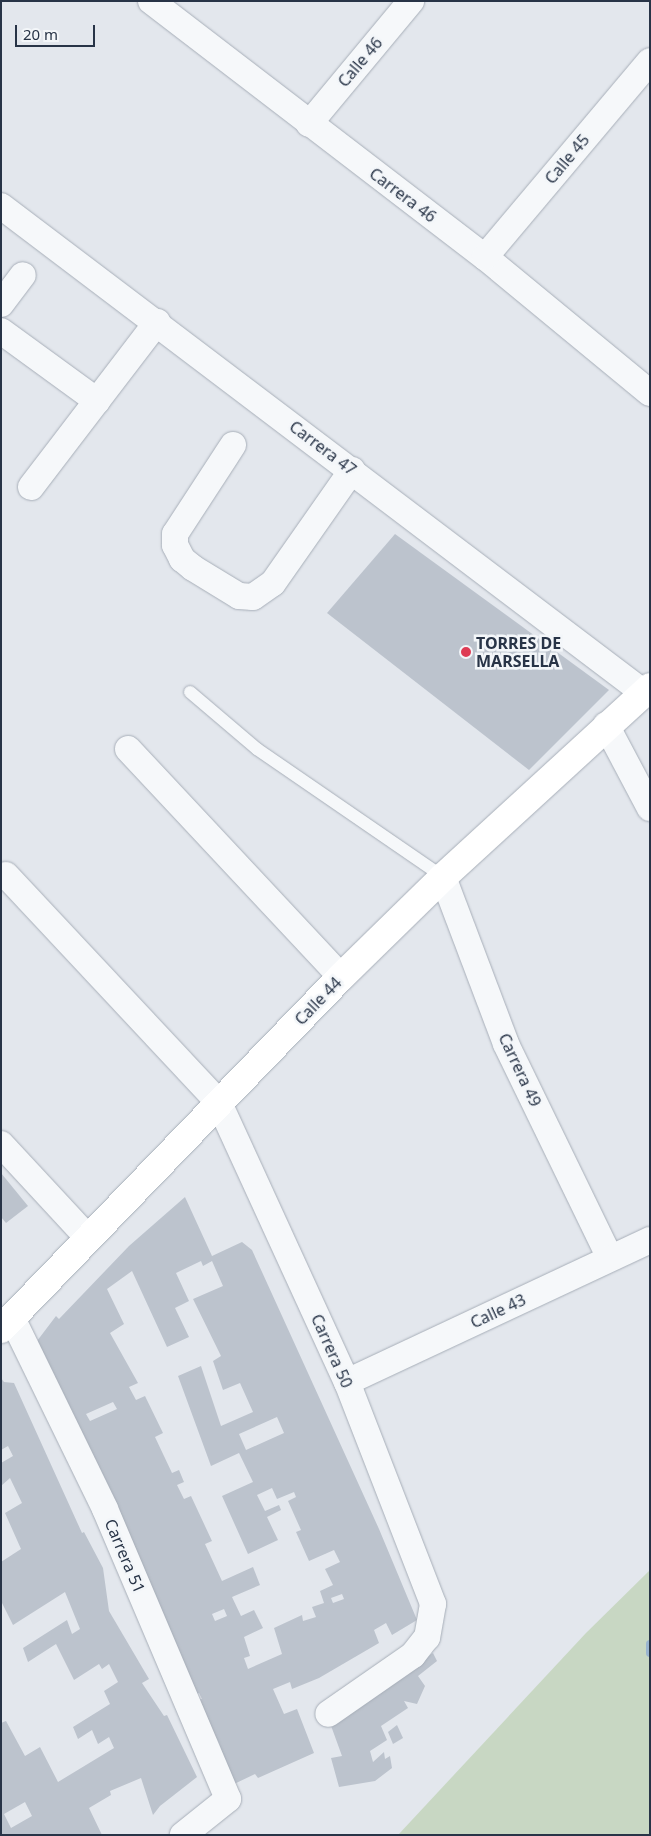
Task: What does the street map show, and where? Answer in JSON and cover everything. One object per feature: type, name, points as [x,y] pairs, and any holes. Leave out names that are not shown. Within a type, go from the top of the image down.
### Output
[{"type":"main road","name":"Calle 44","points":[[7,1323],[341,977],[443,877],[606,725],[647,690]]},
{"type":"street","name":"Carrera 46","points":[[151,1],[309,124],[485,257],[646,384]]},
{"type":"street","name":"Calle 46","points":[[309,124],[411,1]]},
{"type":"street","name":"Calle 45","points":[[485,257],[650,61]]},
{"type":"street","name":"Carrera 47","points":[[1,206],[647,690]]},
{"type":"street","points":[[1,304],[24,275]]},
{"type":"street","points":[[31,487],[157,322]]},
{"type":"street","points":[[1,331],[97,400]]},
{"type":"street","points":[[233,445],[175,534],[175,545],[182,559],[193,568],[239,596],[253,597],[273,583],[352,470]]},
{"type":"street","points":[[606,725],[650,808]]},
{"type":"street","points":[[128,749],[341,977]]},
{"type":"street","name":"Carrera 50","points":[[6,876],[219,1103],[347,1382],[433,1604],[427,1637],[413,1655],[328,1714]]},
{"type":"street","name":"Carrera 49","points":[[443,877],[506,1044],[610,1258]]},
{"type":"street","points":[[1,1144],[88,1238]]},
{"type":"street","name":"Calle 43","points":[[347,1382],[650,1240]]},
{"type":"street","name":"Carrera 51","points":[[7,1323],[106,1509],[228,1800],[183,1835]]},
{"type":"lane","points":[[190,692],[257,749],[443,877]]},
{"type":"green space","points":[[650,1570],[650,1835],[398,1835],[586,1633]]},
{"type":"building","name":"TORRES DE MARSELLA","points":[[395,534],[609,690],[529,770],[327,613]]},
{"type":"building","points":[[1,1173],[28,1206],[6,1223],[1,1217]]},
{"type":"building","points":[[185,1197],[212,1256],[242,1242],[252,1250],[379,1529],[417,1620],[392,1635],[386,1623],[374,1630],[379,1643],[319,1678],[292,1689],[290,1682],[273,1689],[284,1714],[297,1709],[314,1753],[258,1778],[255,1774],[232,1785],[219,1743],[197,1700],[202,1699],[199,1693],[195,1695],[34,1345],[56,1316],[59,1319],[129,1246]],"holes":[[[201,1261],[203,1266],[212,1261],[223,1286],[193,1299],[221,1356],[213,1361],[223,1390],[240,1383],[253,1412],[221,1426],[201,1366],[178,1376],[211,1466],[239,1453],[253,1482],[222,1496],[248,1554],[278,1540],[267,1517],[281,1510],[279,1505],[265,1511],[257,1495],[272,1488],[277,1499],[294,1492],[296,1497],[288,1501],[301,1530],[296,1532],[309,1561],[334,1550],[340,1562],[325,1569],[333,1585],[320,1591],[324,1603],[312,1607],[316,1617],[303,1621],[302,1615],[274,1628],[282,1654],[248,1669],[244,1658],[250,1656],[244,1637],[263,1628],[254,1610],[241,1616],[232,1597],[260,1585],[253,1567],[222,1581],[205,1544],[212,1541],[191,1496],[184,1499],[177,1485],[184,1482],[179,1470],[172,1473],[155,1437],[163,1433],[145,1396],[136,1400],[129,1387],[138,1383],[110,1333],[124,1324],[107,1289],[132,1271],[167,1347],[189,1337],[175,1308],[189,1301],[176,1273]],[[113,1402],[117,1409],[90,1421],[86,1414]],[[277,1417],[284,1433],[246,1450],[239,1434]],[[342,1594],[344,1599],[333,1603],[331,1598]],[[224,1609],[227,1616],[215,1621],[212,1614]]]},
{"type":"building","points":[[1,1378],[4,1382],[14,1383],[82,1533],[84,1532],[103,1568],[109,1611],[149,1679],[142,1683],[164,1716],[167,1715],[197,1777],[160,1806],[153,1815],[141,1778],[110,1791],[111,1795],[89,1808],[102,1835],[1,1835],[1,1723],[6,1721],[25,1756],[40,1747],[58,1782],[114,1748],[109,1737],[98,1744],[92,1730],[78,1739],[73,1727],[110,1704],[104,1691],[118,1682],[109,1664],[102,1669],[99,1664],[74,1680],[56,1644],[28,1662],[23,1648],[67,1620],[72,1634],[80,1629],[65,1592],[13,1625],[1,1601],[1,1562],[21,1549],[5,1513],[22,1503],[10,1478],[1,1486],[1,1463],[13,1456],[8,1446],[1,1450]],"holes":[[[25,1802],[32,1816],[11,1828],[4,1814]]]},
{"type":"building","points":[[433,1653],[437,1661],[418,1676],[425,1686],[417,1704],[404,1701],[408,1708],[381,1726],[387,1740],[370,1751],[373,1762],[384,1752],[385,1759],[390,1756],[392,1768],[375,1781],[339,1787],[331,1758],[342,1756],[330,1723]]},
{"type":"building","points":[[397,1725],[403,1738],[393,1744],[388,1732]]},
{"type":"waterway","points":[[650,1644],[650,1653]]},
{"type":"place","name":"TORRES DE MARSELLA","points":[[466,652]]}]
